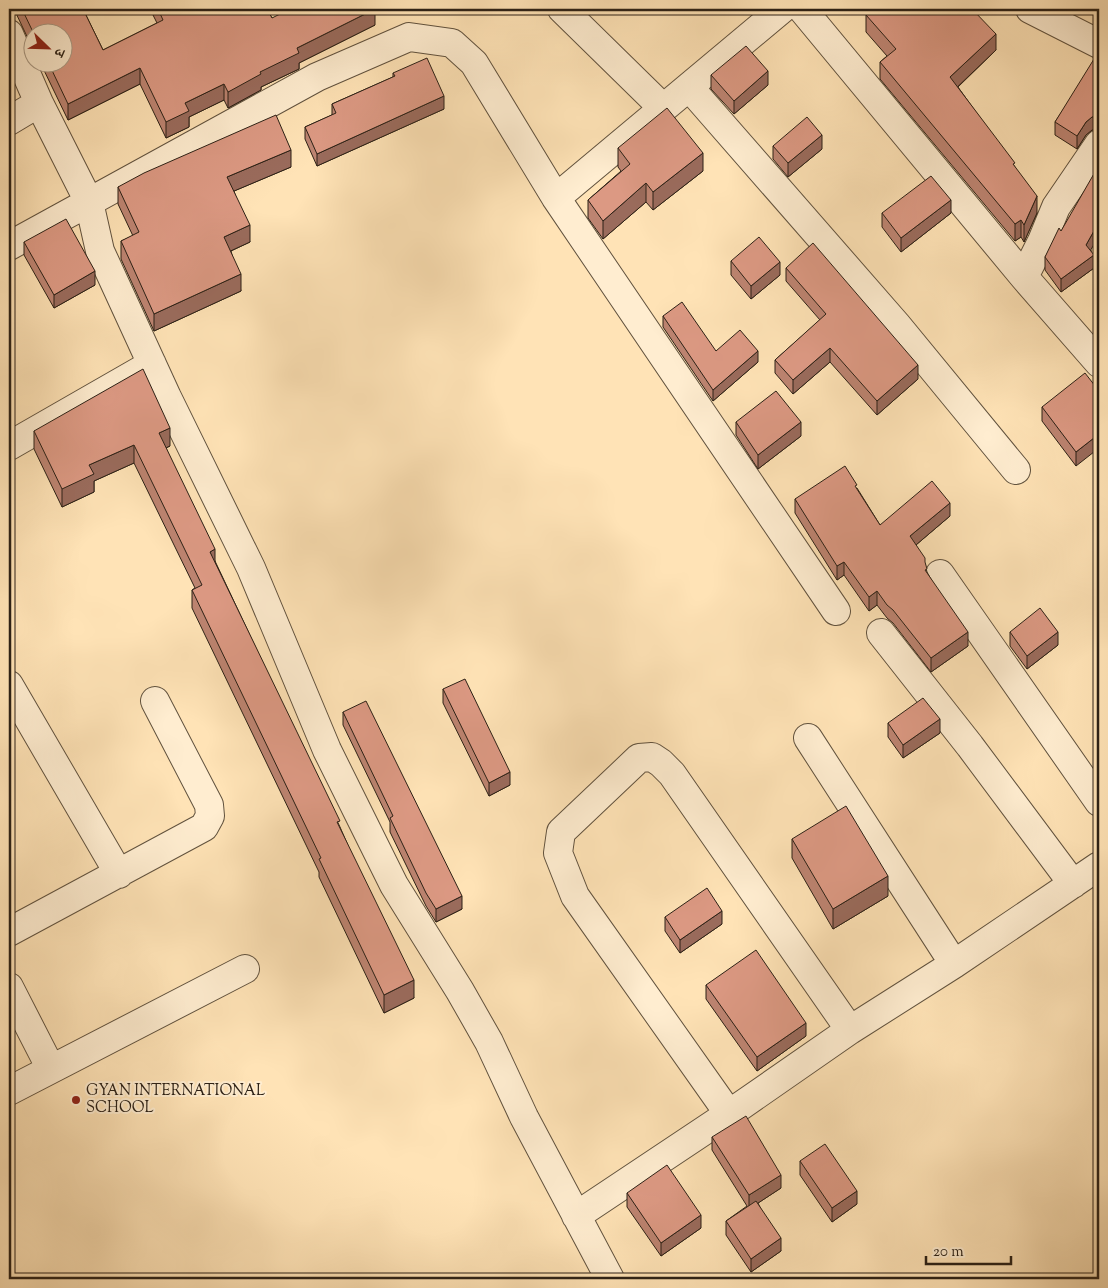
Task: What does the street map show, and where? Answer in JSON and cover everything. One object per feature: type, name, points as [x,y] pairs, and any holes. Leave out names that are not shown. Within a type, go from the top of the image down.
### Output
[{"type":"street","points":[[562,9],[663,108]]},
{"type":"street","points":[[556,198],[782,9]]},
{"type":"street","points":[[802,9],[1024,277],[1099,364]]},
{"type":"street","points":[[1030,9],[1099,44]]},
{"type":"street","points":[[9,34],[39,103],[89,202],[100,251],[152,364],[251,568],[327,750],[394,885],[460,991],[489,1042],[524,1117],[610,1279]]},
{"type":"street","points":[[9,246],[317,77],[409,37],[452,43],[474,63],[556,198],[836,611]]},
{"type":"street","points":[[689,88],[896,324],[1016,470]]},
{"type":"street","points":[[9,121],[39,103]]},
{"type":"street","points":[[1024,277],[1056,207],[1099,144]]},
{"type":"street","points":[[9,446],[152,364]]},
{"type":"street","points":[[940,574],[1099,802]]},
{"type":"street","points":[[882,634],[970,746],[1073,884]]},
{"type":"street","points":[[9,685],[119,874]]},
{"type":"street","points":[[9,932],[204,827],[210,816],[210,805],[155,701]]},
{"type":"street","points":[[808,738],[954,964]]},
{"type":"street","points":[[729,1114],[576,896],[558,853],[560,832],[639,758],[652,757],[672,774],[850,1030]]},
{"type":"street","points":[[576,1216],[729,1114],[850,1030],[954,964],[1099,866]]},
{"type":"street","points":[[9,1091],[245,969]]},
{"type":"street","points":[[9,988],[51,1069]]},
{"type":"building","points":[[22,9],[83,9],[103,50],[163,20],[158,9],[267,9],[272,18],[290,9],[375,9],[297,48],[299,53],[260,72],[261,74],[228,92],[224,84],[185,103],[189,111],[166,122],[140,68],[68,104],[53,72],[72,72],[72,22],[28,22]]},
{"type":"building","points":[[872,9],[972,9],[996,34],[950,77],[1015,163],[1013,164],[1037,196],[1024,225],[1021,220],[1015,224],[880,62],[896,49],[866,15]]},
{"type":"building","points":[[746,46],[768,71],[734,101],[711,75]]},
{"type":"building","points":[[1099,56],[1099,115],[1092,117],[1086,122],[1077,136],[1055,122],[1094,59],[1096,60]]},
{"type":"building","points":[[427,58],[444,96],[317,154],[305,127],[336,113],[332,104],[395,76],[393,73]]},
{"type":"building","points":[[667,108],[703,153],[653,192],[646,183],[603,221],[588,200],[630,164],[618,148]]},
{"type":"building","points":[[276,115],[291,150],[227,177],[250,225],[224,237],[241,274],[154,314],[121,241],[139,232],[118,187],[144,173]]},
{"type":"building","points":[[807,117],[822,135],[788,163],[773,146]]},
{"type":"building","points":[[1099,165],[1099,222],[1086,245],[1094,255],[1061,279],[1045,257],[1059,228],[1061,231]]},
{"type":"building","points":[[931,176],[951,200],[901,238],[882,213]]},
{"type":"building","points":[[66,219],[95,271],[54,295],[24,242]]},
{"type":"building","points":[[759,237],[780,262],[751,286],[731,261]]},
{"type":"building","points":[[813,243],[918,365],[877,401],[830,348],[793,380],[775,360],[826,314],[786,268]]},
{"type":"building","points":[[682,302],[716,351],[740,330],[758,351],[713,390],[663,316]]},
{"type":"building","points":[[143,369],[170,428],[159,433],[215,549],[210,552],[340,821],[337,822],[414,980],[384,995],[319,859],[321,858],[192,590],[202,585],[134,445],[89,465],[94,474],[62,489],[34,431]]},
{"type":"building","points":[[1085,373],[1099,391],[1099,434],[1076,452],[1042,407]]},
{"type":"building","points":[[776,391],[801,422],[758,455],[736,422]]},
{"type":"building","points":[[845,466],[857,485],[855,486],[880,525],[932,481],[950,503],[910,536],[925,558],[927,569],[925,570],[968,632],[931,658],[877,591],[869,597],[844,562],[837,566],[795,499]]},
{"type":"building","points":[[1040,608],[1058,632],[1027,656],[1010,632]]},
{"type":"building","points":[[465,679],[510,772],[489,783],[443,689]]},
{"type":"building","points":[[923,698],[940,719],[903,745],[888,723]]},
{"type":"building","points":[[366,701],[462,896],[436,909],[426,893],[390,818],[393,816],[343,712]]},
{"type":"building","points":[[846,806],[888,876],[833,909],[792,839]]},
{"type":"building","points":[[707,888],[722,911],[680,940],[665,917]]},
{"type":"building","points":[[756,950],[806,1023],[757,1057],[706,985]]},
{"type":"building","points":[[746,1116],[781,1175],[749,1195],[712,1137]]},
{"type":"building","points":[[825,1144],[857,1191],[832,1208],[800,1161]]},
{"type":"building","points":[[667,1165],[701,1215],[661,1243],[627,1193]]},
{"type":"building","points":[[756,1201],[781,1238],[751,1259],[726,1221]]},
{"type":"place","name":"GYAN INTERNATIONAL SCHOOL","points":[[76,1100]]}]
